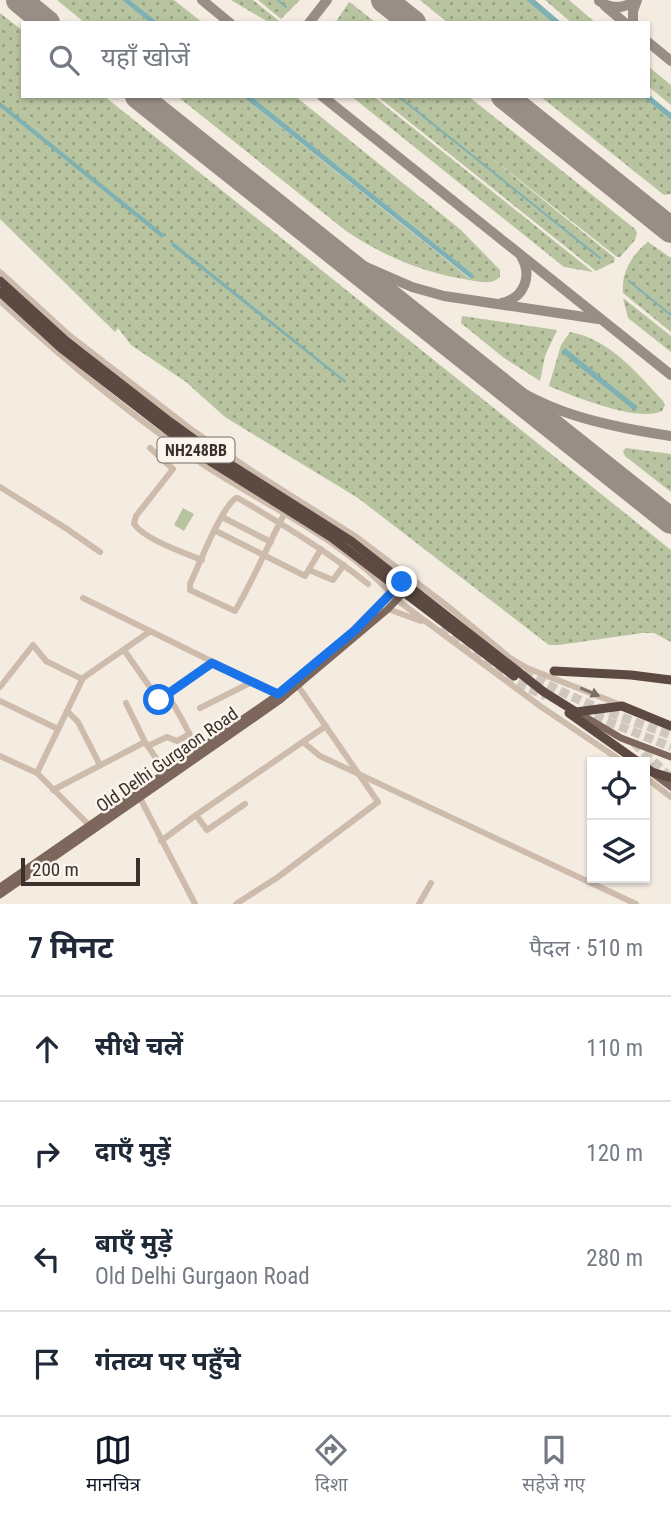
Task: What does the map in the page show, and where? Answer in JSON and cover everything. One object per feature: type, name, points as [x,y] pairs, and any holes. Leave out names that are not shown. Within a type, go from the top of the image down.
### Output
[{"type":"highway","name":"NH248BB","points":[[0,281],[66,341],[288,509]]},
{"type":"highway","name":"NH248BB","points":[[0,292],[61,348],[155,421],[213,463],[288,509],[351,541],[400,591],[541,696],[631,757]]},
{"type":"highway","name":"NH248BB","points":[[400,591],[576,712]]},
{"type":"highway","points":[[554,671],[671,680]]},
{"type":"highway","points":[[576,712],[625,707],[671,726]]},
{"type":"highway","points":[[650,773],[671,778]]},
{"type":"main road","name":"Old Delhi Gurgaon Road","points":[[0,895],[90,826],[199,750],[298,686],[388,610],[400,591]]},
{"type":"main road","name":"Old Delhi Gurgaon Road","points":[[0,887],[31,870],[140,798],[278,697],[400,591]]},
{"type":"main road","points":[[576,712],[626,740],[671,757]]},
{"type":"main road","points":[[650,774],[671,787]]},
{"type":"street","points":[[0,272],[70,336],[183,423],[252,471],[355,536],[450,608],[510,658],[527,668],[625,707]]},
{"type":"street","points":[[0,301],[41,339],[114,398],[204,465],[288,509],[384,586],[400,591],[435,627],[531,699],[617,757]]},
{"type":"street","points":[[150,448],[173,469],[136,516],[134,524],[162,542],[202,559]]},
{"type":"street","points":[[0,487],[67,528],[100,552]]},
{"type":"street","points":[[288,509],[280,523],[265,555],[234,612],[190,590],[190,584],[222,517],[236,498],[280,523],[321,549],[368,584]]},
{"type":"street","points":[[222,517],[271,541]]},
{"type":"street","points":[[216,531],[305,576],[321,549]]},
{"type":"street","points":[[309,570],[333,580],[344,565]]},
{"type":"street","points":[[83,597],[278,697]]},
{"type":"street","points":[[388,610],[435,627]]},
{"type":"street","points":[[37,773],[82,679],[149,632]]},
{"type":"street","points":[[0,687],[33,645],[46,661],[82,679]]},
{"type":"street","points":[[124,650],[158,700],[212,663]]},
{"type":"street","points":[[200,708],[251,682]]},
{"type":"street","points":[[236,904],[278,877],[378,803],[378,799],[298,686]]},
{"type":"street","points":[[167,695],[199,750]]},
{"type":"street","points":[[0,701],[58,729]]},
{"type":"street","points":[[127,703],[146,744],[166,773]]},
{"type":"street","points":[[67,711],[78,722],[100,765]]},
{"type":"street","points":[[161,841],[326,726]]},
{"type":"street","points":[[54,790],[146,744],[167,737],[177,741],[188,734]]},
{"type":"street","points":[[303,742],[320,755],[636,904]]},
{"type":"street","points":[[0,756],[37,773],[90,826]]},
{"type":"street","points":[[650,775],[671,797]]},
{"type":"street","points":[[140,798],[195,904]]},
{"type":"street","points":[[196,815],[207,830],[245,804]]},
{"type":"street","points":[[419,904],[430,883]]},
{"type":"green space","points":[[57,0],[122,0],[148,21],[83,21]]},
{"type":"green space","points":[[130,0],[174,0],[200,21],[156,21]]},
{"type":"green space","points":[[231,0],[253,0],[279,21],[267,21]]},
{"type":"green space","points":[[258,0],[300,0],[281,19]]},
{"type":"green space","points":[[420,0],[526,0],[551,21],[446,21]]},
{"type":"green space","points":[[545,0],[569,0],[594,21],[570,21]]},
{"type":"green space","points":[[349,2],[374,21],[336,21]]},
{"type":"green space","points":[[0,13],[21,29],[21,98],[106,98],[671,550],[671,642],[654,633],[642,633],[549,645],[358,498],[225,417],[186,382],[131,345],[118,328],[115,332],[0,219]]},
{"type":"green space","points":[[650,68],[671,85],[671,105],[650,88]]},
{"type":"green space","points":[[180,98],[244,98],[470,279],[474,275],[253,98],[297,98],[461,230],[500,270],[500,277],[493,281],[477,282],[420,268],[375,248],[346,231]]},
{"type":"green space","points":[[353,98],[376,98],[593,272],[564,267]]},
{"type":"green space","points":[[380,98],[471,98],[635,229],[635,240],[617,257],[484,152],[615,258],[614,262],[596,271]]},
{"type":"green space","points":[[543,98],[644,98],[671,120],[671,194],[664,195]]},
{"type":"green space","points":[[648,242],[671,258],[671,332],[623,293],[629,264]]},
{"type":"green space","points":[[623,298],[671,336],[671,352],[628,318]]},
{"type":"green space","points":[[462,316],[557,330],[545,356],[540,381],[504,358],[461,323]]},
{"type":"green space","points":[[570,332],[598,342],[622,359],[663,401],[665,405],[662,411],[638,414],[622,411],[549,386],[561,345]]},
{"type":"green space","points":[[626,448],[671,454],[671,492],[625,456],[623,451]]},
{"type":"green space","points":[[183,508],[194,514],[184,531],[174,525]]},
{"type":"water","points":[[122,0],[130,0],[156,21],[148,21]]},
{"type":"water","points":[[526,0],[535,0],[560,21],[551,21]]},
{"type":"water","points":[[650,96],[671,113],[671,120],[644,98],[650,98]]},
{"type":"water","points":[[245,98],[253,98],[474,275],[471,279]]},
{"type":"water","points":[[0,102],[165,235],[162,238],[0,107]]},
{"type":"water","points":[[173,242],[346,381],[345,383],[171,245]]},
{"type":"water","points":[[565,348],[638,407],[635,411],[561,352]]},
{"type":"waterway","points":[[278,0],[286,7]]},
{"type":"waterway","points":[[400,98],[600,258]]},
{"type":"waterway","points":[[629,281],[671,315]]},
{"type":"taxiway","points":[[202,0],[228,21]]},
{"type":"taxiway","points":[[311,21],[327,0]]},
{"type":"taxiway","points":[[599,1],[618,7],[636,0]]},
{"type":"taxiway","points":[[633,21],[637,0]]},
{"type":"taxiway","points":[[605,6],[623,21]]},
{"type":"taxiway","points":[[650,44],[671,61]]},
{"type":"taxiway","points":[[325,98],[671,375]]},
{"type":"taxiway","points":[[627,194],[671,221]]},
{"type":"taxiway","points":[[309,232],[357,263],[412,287],[444,296],[598,319]]},
{"type":"taxiway","points":[[502,303],[516,296],[524,285],[526,271],[521,256]]},
{"type":"taxiway","points":[[465,356],[515,389],[562,411],[612,425],[671,436]]},
{"type":"taxiway","points":[[658,510],[671,520]]},
{"type":"runway","points":[[19,0],[45,21]]},
{"type":"runway","points":[[384,0],[410,21]]},
{"type":"runway","points":[[141,98],[671,521]]},
{"type":"runway","points":[[506,98],[671,230]]},
{"type":"tunnel","points":[[442,627],[514,682],[546,696]]},
{"type":"tunnel","points":[[514,663],[569,695],[671,735]]},
{"type":"tunnel","points":[[582,711],[671,747]]},
{"type":"tunnel","points":[[634,743],[671,778]]},
{"type":"route","points":[[159,700],[212,663],[278,694],[354,631],[402,582]]}]
